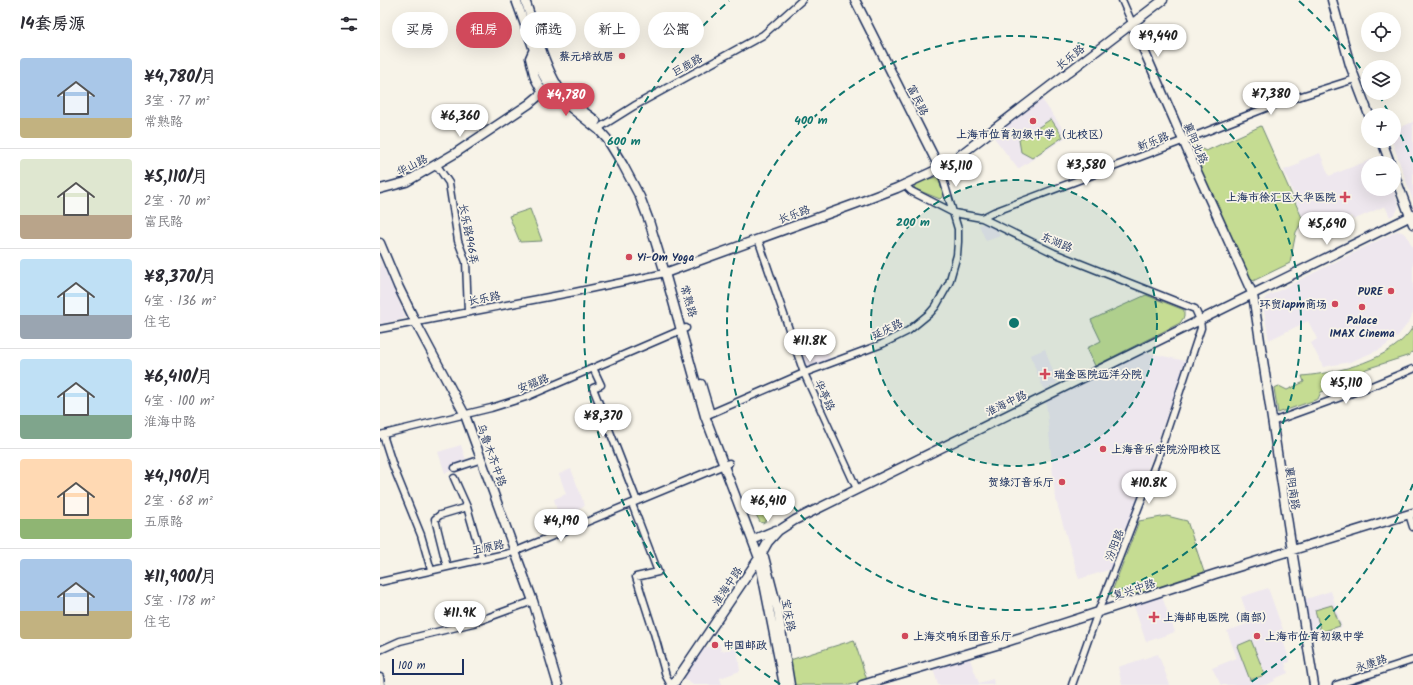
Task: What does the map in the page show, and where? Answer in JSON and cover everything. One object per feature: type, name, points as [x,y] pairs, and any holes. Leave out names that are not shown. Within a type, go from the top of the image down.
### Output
[{"type":"main road","points":[[516,0],[543,75],[553,84]]},
{"type":"main road","points":[[525,0],[553,84]]},
{"type":"main road","name":"富民路","points":[[855,0],[940,168]]},
{"type":"main road","name":"长乐路","points":[[668,272],[904,184],[947,165],[1163,0]]},
{"type":"main road","points":[[1332,0],[1355,79],[1366,108]]},
{"type":"main road","name":"襄阳北路","points":[[1132,23],[1183,141],[1253,294]]},
{"type":"main road","points":[[534,49],[530,58],[535,78],[543,93]]},
{"type":"main road","name":"华山路","points":[[380,189],[406,182],[436,164],[517,112],[553,84]]},
{"type":"main road","name":"常熟路","points":[[553,84],[561,100],[600,128],[623,158],[653,217],[708,415],[761,555]]},
{"type":"main road","name":"常熟路","points":[[553,84],[550,93],[559,103],[596,132],[607,144],[610,144]]},
{"type":"main road","name":"常熟路","points":[[600,128],[626,170],[640,197],[668,272]]},
{"type":"main road","points":[[1401,192],[1412,219]]},
{"type":"main road","name":"淮海中路","points":[[672,685],[761,555],[768,542],[778,531],[796,520],[857,489],[1200,320],[1412,219]]},
{"type":"main road","name":"乌鲁木齐中路","points":[[380,243],[395,280],[416,322],[466,414],[514,552],[533,601],[558,685]]},
{"type":"main road","name":"襄阳南路","points":[[1253,294],[1314,685]]},
{"type":"main road","name":"常熟路","points":[[727,464],[757,538],[761,555]]},
{"type":"main road","name":"复兴中路","points":[[862,685],[1411,514]]},
{"type":"main road","points":[[757,538],[786,526]]},
{"type":"main road","name":"宝庆路","points":[[761,555],[784,685]]},
{"type":"main road","name":"宝庆路","points":[[761,555],[778,611],[790,685]]},
{"type":"street","name":"巨鹿路","points":[[600,128],[634,106],[763,34],[802,0]]},
{"type":"street","name":"襄阳北路","points":[[1122,0],[1132,23]]},
{"type":"street","name":"新乐路","points":[[982,218],[994,212],[1183,141],[1276,104],[1355,79]]},
{"type":"street","name":"长乐路946弄","points":[[436,164],[449,183],[458,240],[466,262],[468,312]]},
{"type":"street","name":"富民路","points":[[940,168],[954,213]]},
{"type":"street","name":"东湖路","points":[[904,184],[911,191],[954,213],[982,218],[1054,252],[1195,309],[1200,320]]},
{"type":"street","name":"延庆路","points":[[708,415],[804,374],[882,344],[908,331],[936,306],[949,283],[957,255],[958,229],[954,213]]},
{"type":"street","name":"华亭路","points":[[758,239],[804,374],[857,489]]},
{"type":"street","name":"长乐路","points":[[380,330],[575,292],[668,272]]},
{"type":"street","name":"汾阳路","points":[[1072,685],[1098,612],[1157,460],[1201,328],[1200,320]]},
{"type":"street","name":"安福路","points":[[382,435],[491,408],[526,397],[684,329]]},
{"type":"street","points":[[594,368],[601,385],[593,388],[658,572],[636,577],[666,676],[672,685]]},
{"type":"street","points":[[1272,422],[1374,385],[1413,369]]},
{"type":"street","points":[[382,435],[421,535],[431,570]]},
{"type":"street","points":[[455,468],[482,458]]},
{"type":"street","name":"五原路","points":[[380,582],[514,552],[727,464]]},
{"type":"street","points":[[454,478],[467,507],[482,559]]},
{"type":"street","points":[[447,567],[435,519],[440,515],[467,507]]},
{"type":"street","points":[[1411,514],[1413,527]]},
{"type":"street","points":[[380,650],[400,641],[472,623],[533,601]]},
{"type":"street","name":"永康路","points":[[1336,685],[1413,660]]},
{"type":"street","points":[[380,677],[381,685]]},
{"type":"shaded area","name":"上海市位育初级中学（北校区）","points":[[1041,98],[1068,136],[1018,169],[992,135]]},
{"type":"shaded area","points":[[1413,122],[1413,201],[1401,167],[1401,156],[1397,156],[1394,148],[1401,148],[1401,127]]},
{"type":"shaded area","name":"上海市徐汇区大华医院","points":[[1320,153],[1329,176],[1361,163],[1361,196],[1395,196],[1399,206],[1396,213],[1390,217],[1385,206],[1353,220],[1351,216],[1309,234],[1284,170],[1300,164],[1299,161]]},
{"type":"shaded area","points":[[986,222],[996,227],[1000,236],[986,241],[979,225]]},
{"type":"shaded area","name":"环贸iapm商场","points":[[1397,231],[1402,232],[1407,236],[1413,248],[1413,313],[1409,322],[1397,337],[1381,349],[1350,362],[1323,367],[1311,343],[1317,339],[1308,321],[1269,340],[1263,306],[1263,302],[1266,297]]},
{"type":"shaded area","points":[[380,259],[406,318],[380,324]]},
{"type":"shaded area","points":[[818,328],[831,361],[805,372],[793,337]]},
{"type":"shaded area","name":"瑞金医院远洋分院","points":[[1045,349],[1057,383],[1044,390],[1031,355]]},
{"type":"shaded area","name":"上海音乐学院汾阳校区","points":[[1144,352],[1186,361],[1112,569],[1079,579],[1055,497],[1046,400]]},
{"type":"shaded area","points":[[461,445],[468,466],[445,473],[438,452]]},
{"type":"shaded area","points":[[571,469],[585,506],[579,508],[580,512],[559,519],[554,499],[566,494],[559,474]]},
{"type":"shaded area","name":"上海市位育初级中学","points":[[1268,588],[1287,641],[1284,643],[1290,662],[1285,663],[1288,673],[1265,685],[1221,685],[1212,668],[1237,658],[1227,631],[1250,623],[1241,597]]},
{"type":"shaded area","points":[[1331,591],[1342,627],[1309,636],[1303,600]]},
{"type":"shaded area","name":"上海邮电医院（南部）","points":[[1161,594],[1175,632],[1146,642],[1133,603]]},
{"type":"shaded area","points":[[720,644],[721,651],[737,648],[740,671],[720,678],[722,685],[693,685],[682,677],[703,648]]},
{"type":"shaded area","points":[[1158,654],[1170,685],[1122,685],[1118,667]]},
{"type":"shaded area","points":[[969,657],[979,683],[993,679],[994,685],[938,685],[933,668]]},
{"type":"green space","points":[[1051,119],[1063,137],[1032,158],[1021,152],[1019,140]]},
{"type":"green space","points":[[1261,126],[1303,220],[1296,232],[1290,263],[1253,281],[1249,278],[1187,146],[1189,142],[1195,140],[1198,147],[1206,151]]},
{"type":"green space","points":[[936,177],[939,179],[943,194],[940,199],[915,189],[914,186],[916,183]]},
{"type":"green space","points":[[530,209],[542,241],[520,242],[509,216]]},
{"type":"green space","points":[[1146,295],[1184,310],[1184,317],[1180,323],[1095,366],[1087,348],[1101,341],[1091,320]]},
{"type":"green space","points":[[1413,327],[1413,352],[1410,353],[1410,355],[1366,369],[1349,383],[1321,392],[1318,399],[1278,413],[1274,388],[1279,386],[1287,390],[1304,382],[1302,376],[1332,372],[1364,363],[1392,348],[1404,338]]},
{"type":"green space","points":[[760,509],[763,509],[768,514],[767,520],[763,523],[760,522],[755,513]]},
{"type":"green space","points":[[1167,516],[1187,521],[1204,572],[1118,600],[1112,597],[1111,594],[1139,521]]},
{"type":"green space","points":[[1332,605],[1340,626],[1321,632],[1315,610]]},
{"type":"green space","points":[[854,640],[867,680],[850,685],[793,685],[790,660]]},
{"type":"green space","points":[[1251,640],[1265,675],[1250,680],[1237,646]]},
{"type":"place","name":"蔡元培故居","points":[[622,56]]},
{"type":"place","name":"上海市位育初级中学（北校区）","points":[[1033,121]]},
{"type":"place","name":"上海市徐汇区大华医院","points":[[1345,197]]},
{"type":"place","name":"Yi-Om Yoga","points":[[629,257]]},
{"type":"place","name":"PURE","points":[[1391,291]]},
{"type":"place","name":"环贸iapm商场","points":[[1335,304]]},
{"type":"place","name":"Palace IMAX Cinema","points":[[1362,307]]},
{"type":"place","name":"瑞金医院远洋分院","points":[[1045,374]]},
{"type":"place","name":"上海音乐学院汾阳校区","points":[[1103,449]]},
{"type":"place","name":"贺绿汀音乐厅","points":[[1062,482]]},
{"type":"place","name":"上海邮电医院（南部）","points":[[1154,617]]},
{"type":"place","name":"上海交响乐团音乐厅","points":[[905,636]]},
{"type":"place","name":"上海市位育初级中学","points":[[1257,636]]},
{"type":"place","name":"中国邮政","points":[[715,645]]}]
